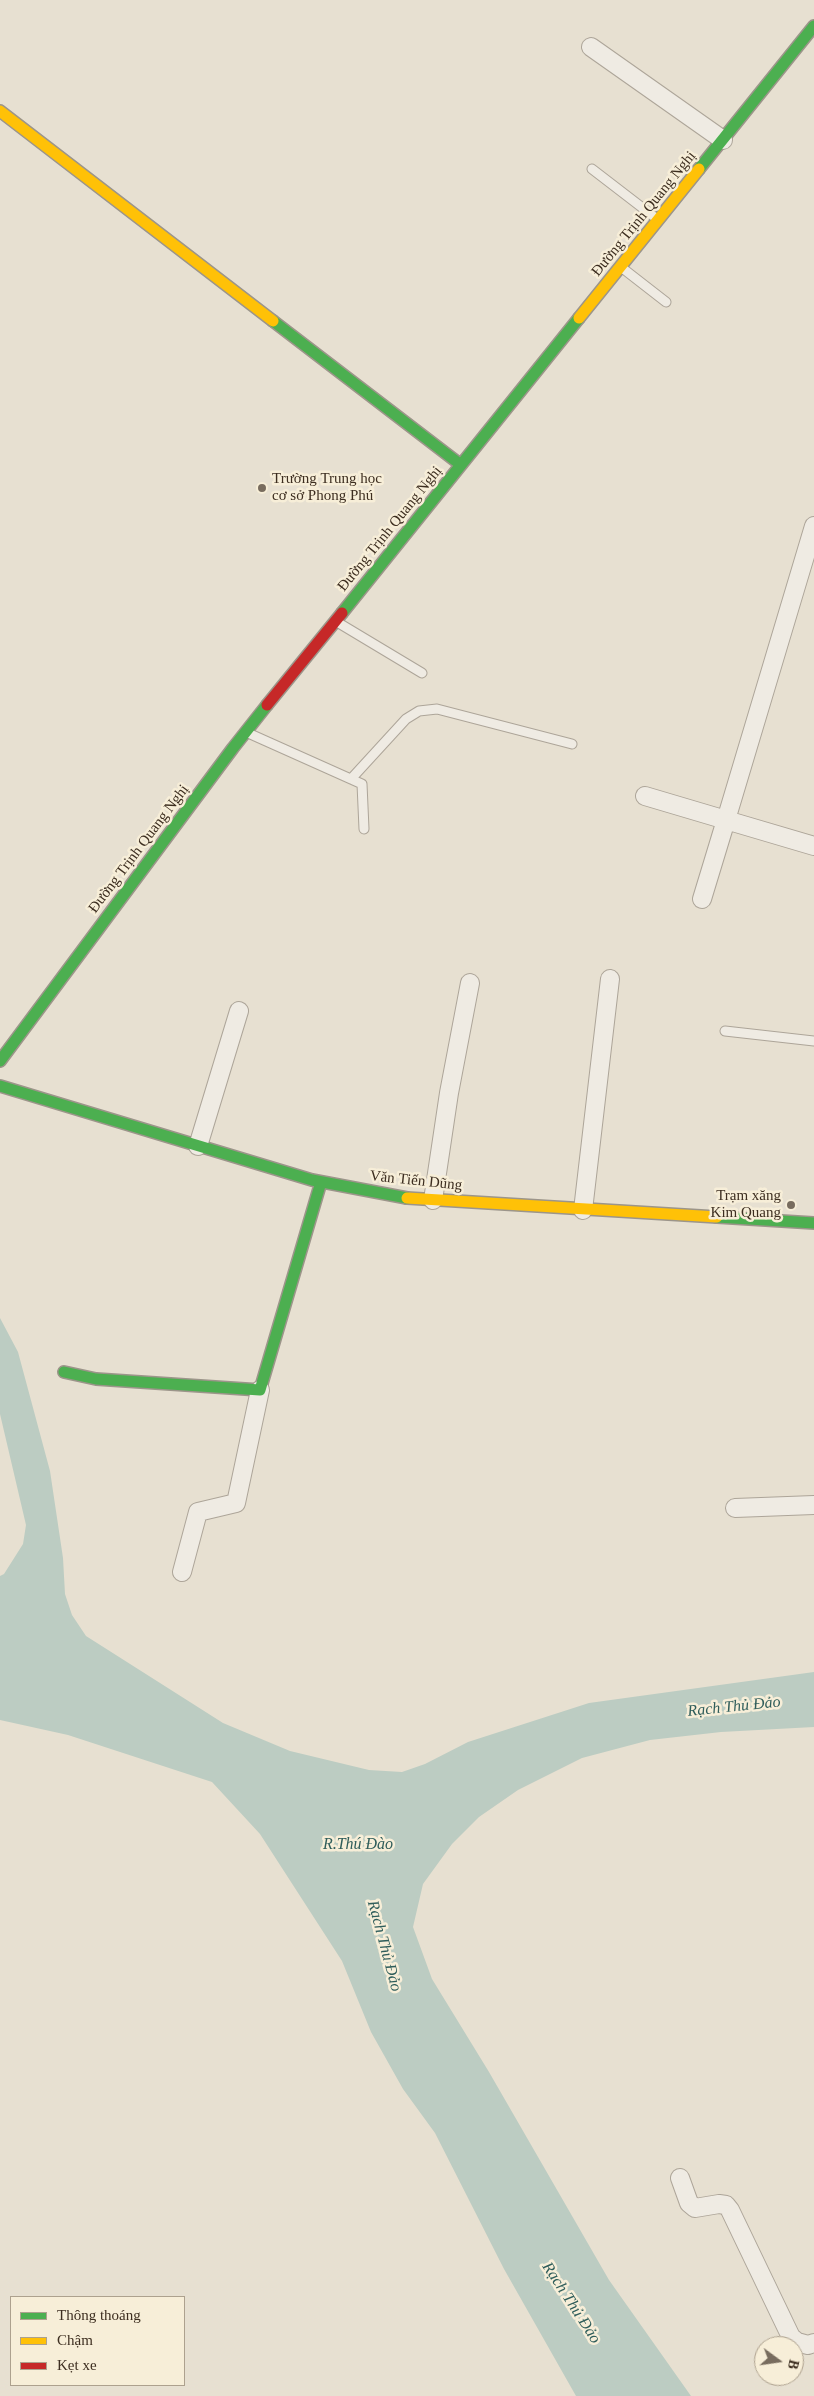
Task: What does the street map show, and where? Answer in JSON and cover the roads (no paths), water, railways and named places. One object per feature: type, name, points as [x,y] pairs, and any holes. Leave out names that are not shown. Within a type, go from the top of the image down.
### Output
[{"type":"main road","name":"Đường Trịnh Quang Nghị","points":[[0,1060],[246,732],[814,26]]},
{"type":"main road","points":[[0,111],[461,465]]},
{"type":"main road","name":"Văn Tiến Dũng","points":[[0,1086],[321,1182],[396,1197],[814,1223]]},
{"type":"main road","points":[[64,1372],[96,1378],[260,1390],[321,1182]]},
{"type":"street","points":[[591,47],[723,140]]},
{"type":"street","points":[[702,899],[814,526]]},
{"type":"street","points":[[645,796],[814,846]]},
{"type":"street","points":[[584,1210],[610,980]]},
{"type":"street","points":[[433,1200],[449,1093],[470,983]]},
{"type":"street","points":[[198,1146],[239,1011]]},
{"type":"street","points":[[182,1572],[198,1512],[236,1503],[260,1390]]},
{"type":"street","points":[[735,1508],[814,1505]]},
{"type":"street","points":[[680,2178],[689,2203],[695,2208],[719,2204],[726,2205],[791,2337],[802,2343],[814,2343]]},
{"type":"lane","points":[[592,168],[658,219]]},
{"type":"lane","points":[[621,267],[666,302]]},
{"type":"lane","points":[[335,621],[422,673]]},
{"type":"lane","points":[[350,779],[406,719],[419,711],[437,709],[572,744]]},
{"type":"lane","points":[[246,732],[362,784],[364,829]]},
{"type":"lane","points":[[725,1031],[814,1041]]},
{"type":"water","name":"R.Thú Đào","points":[[0,1318],[18,1352],[50,1471],[63,1558],[65,1594],[72,1615],[86,1636],[223,1723],[290,1751],[369,1770],[402,1772],[425,1764],[468,1742],[589,1703],[814,1672],[814,1727],[721,1732],[650,1740],[582,1758],[518,1790],[479,1817],[452,1844],[423,1884],[413,1927],[432,1979],[489,2072],[609,2280],[691,2396],[576,2396],[504,2269],[435,2133],[403,2089],[371,2032],[342,1961],[260,1834],[212,1782],[68,1735],[0,1720],[0,1576],[4,1574],[23,1544],[26,1525],[0,1414]]},
{"type":"place","name":"Trường Trung học cơ sở Phong Phú","points":[[262,488]]},
{"type":"place","name":"Trạm xăng Kim Quang","points":[[791,1205]]},
{"type":"water label","name":"Rạch Thủ Đảo","points":[[734,1707]]},
{"type":"water label","name":"Rạch Thủ Đảo","points":[[384,1946]]},
{"type":"water label","name":"Rạch Thủ Đảo","points":[[571,2303]]}]
